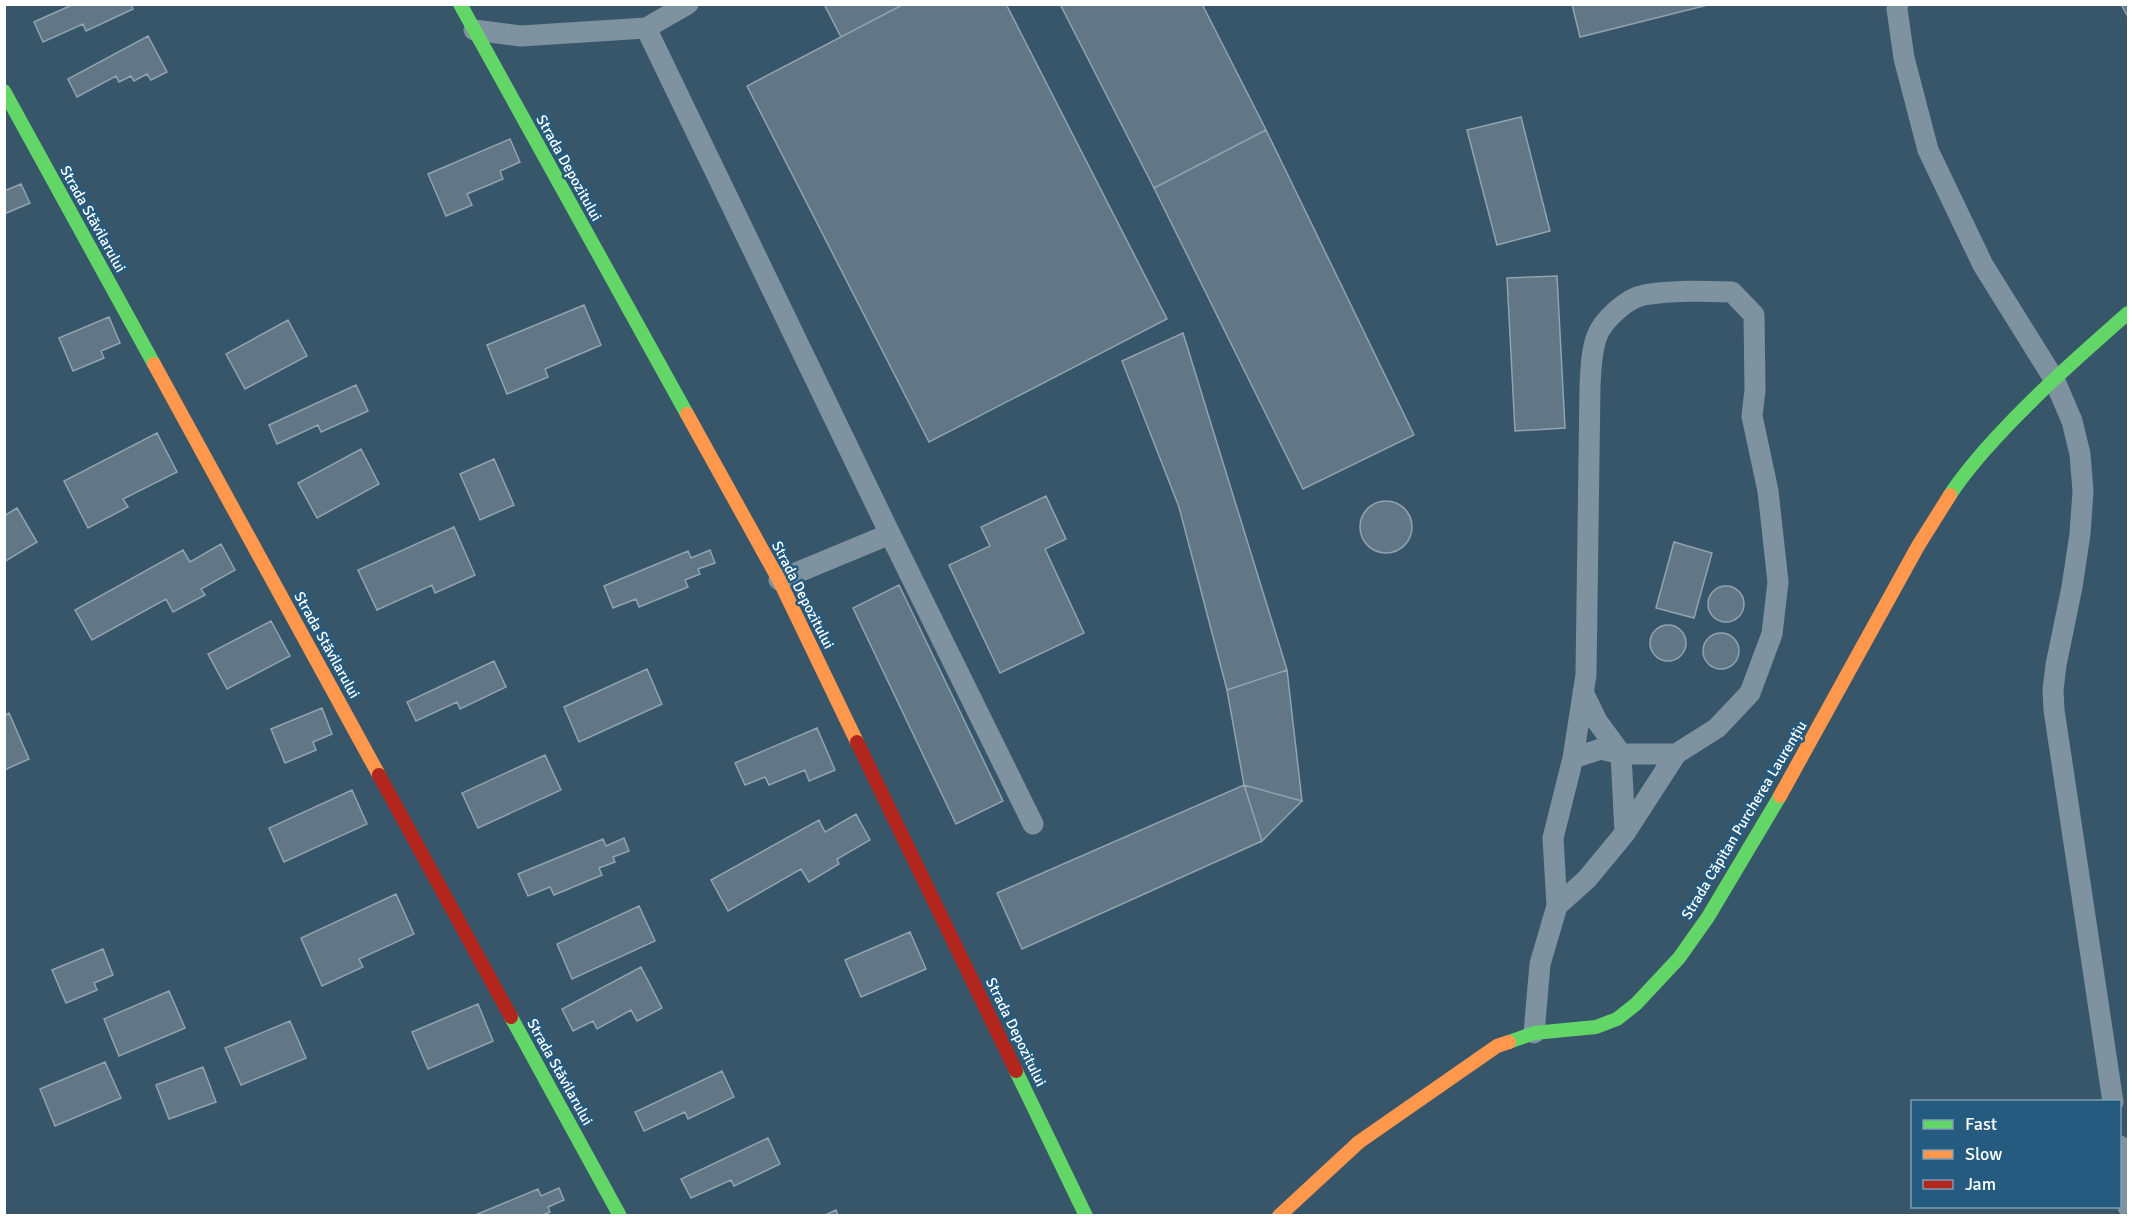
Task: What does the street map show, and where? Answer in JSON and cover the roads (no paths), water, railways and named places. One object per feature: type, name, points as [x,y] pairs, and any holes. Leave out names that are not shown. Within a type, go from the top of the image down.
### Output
[{"type":"street","name":"Strada Depozitului","points":[[460,4],[778,580],[1086,1215]]},
{"type":"street","name":"Strada Stăvilarului","points":[[4,91],[620,1215]]},
{"type":"street","name":"Strada Căpitan Purcherea Laurențiu","points":[[1279,1215],[1359,1142],[1497,1046],[1534,1033],[1596,1027],[1617,1019],[1636,1004],[1679,958],[1708,917],[1777,802],[1918,546],[1958,482],[2000,433],[2054,379],[2128,313]]},
{"type":"lane","points":[[474,30],[521,36],[646,28],[688,4]]},
{"type":"lane","points":[[1898,4],[1904,58],[1928,150],[1983,265],[2054,379],[2072,421],[2080,454],[2083,491],[2072,587],[2056,664],[2053,690],[2054,710],[2113,1100]]},
{"type":"lane","points":[[646,28],[890,534],[1033,824]]},
{"type":"lane","points":[[1534,1033],[1540,964],[1557,906],[1553,838],[1574,758],[1586,675],[1590,386],[1592,358],[1597,335],[1611,314],[1641,295],[1689,291],[1732,292],[1754,315],[1755,390],[1752,416],[1768,491],[1778,582],[1772,634],[1750,693],[1717,728],[1676,754],[1625,833],[1587,879],[1557,906]]},
{"type":"lane","points":[[778,580],[890,534]]},
{"type":"lane","points":[[1583,692],[1597,721],[1621,754],[1625,833]]},
{"type":"lane","points":[[1574,758],[1601,749],[1621,754],[1676,754]]},
{"type":"lane","points":[[2121,1154],[2128,1207]]}]
